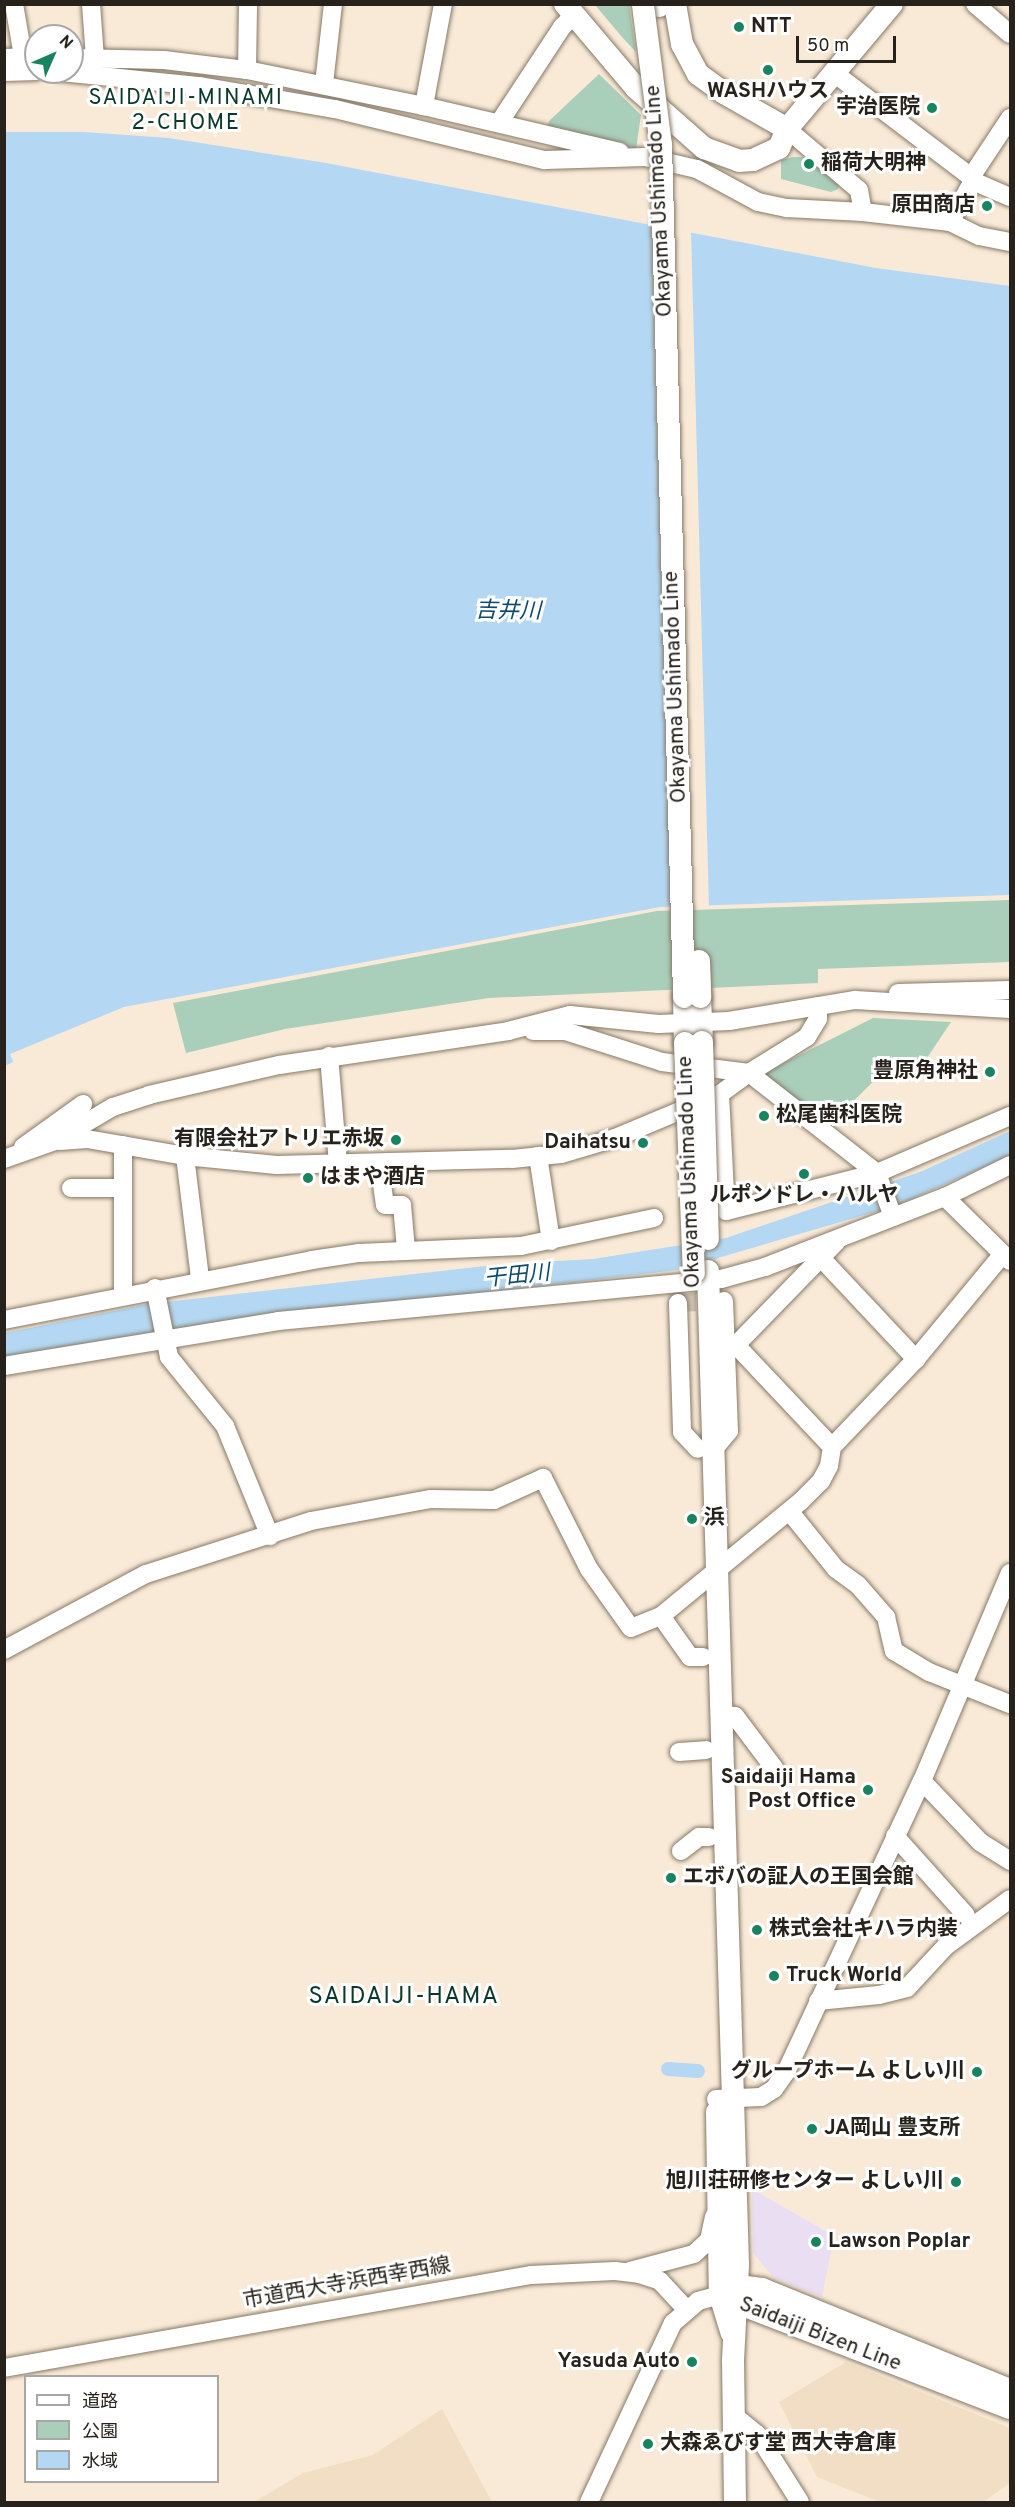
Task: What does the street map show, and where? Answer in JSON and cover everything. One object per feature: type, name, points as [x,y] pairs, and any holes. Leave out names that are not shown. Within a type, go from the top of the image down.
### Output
[{"type":"main road","points":[[572,9],[650,86],[718,139],[744,146],[787,129],[892,4]]},
{"type":"main road","points":[[656,5],[682,44],[698,74],[787,129]]},
{"type":"main road","name":"Okayama Ushimado Line","points":[[656,5],[692,997],[709,1575],[721,1715],[724,2100],[719,2191],[734,2288]]},
{"type":"main road","name":"Okayama Ushimado Line","points":[[709,1575],[703,1657],[709,1837],[734,2288],[732,2414],[735,2502]]},
{"type":"main road","name":"Saidaiji Bizen Line","points":[[734,2288],[762,2289],[1011,2390]]},
{"type":"main road","name":"Saidaiji Bizen Line","points":[[734,2288],[783,2319],[1011,2408]]},
{"type":"street","points":[[4,58],[24,65],[14,4]]},
{"type":"street","points":[[91,4],[95,58]]},
{"type":"street","points":[[247,70],[248,4]]},
{"type":"street","points":[[324,84],[333,4]]},
{"type":"street","points":[[975,4],[1011,34]]},
{"type":"street","points":[[424,106],[441,5]]},
{"type":"street","points":[[500,123],[572,9]]},
{"type":"street","points":[[84,58],[164,60],[247,70],[324,84],[697,169],[758,202],[787,208],[863,212],[950,222],[979,236],[1011,242]]},
{"type":"street","points":[[834,73],[972,179],[1011,197]]},
{"type":"street","points":[[84,74],[200,86],[335,109],[545,160],[645,158]]},
{"type":"street","points":[[950,222],[972,179],[1011,118]]},
{"type":"street","points":[[787,129],[859,190],[863,212]]},
{"type":"street","points":[[5,1159],[55,1142],[113,1107],[149,1095],[329,1056],[508,1031],[570,1016],[659,1024],[693,1032],[729,1021],[909,992],[1011,990]]},
{"type":"street","points":[[855,1000],[1011,1009]]},
{"type":"street","points":[[55,1142],[87,1139],[185,1156],[277,1165],[538,1156],[615,1138],[720,1094],[749,1072],[807,1037],[818,1020],[818,1006]]},
{"type":"street","points":[[508,1031],[565,1031],[662,1062],[749,1072],[878,1175],[892,1215]]},
{"type":"street","points":[[329,1056],[338,1164]]},
{"type":"street","points":[[720,1094],[726,1211],[878,1175],[1011,1116]]},
{"type":"street","points":[[5,1159],[83,1104]]},
{"type":"street","points":[[123,1145],[123,1295]]},
{"type":"street","points":[[185,1156],[200,1279]]},
{"type":"street","points":[[538,1156],[551,1241]]},
{"type":"street","points":[[380,1163],[385,1205],[402,1205],[406,1250]]},
{"type":"street","points":[[4,1366],[163,1336],[278,1321],[701,1277],[765,1267],[839,1239],[892,1215],[945,1197],[1011,1165]]},
{"type":"street","points":[[71,1188],[123,1188]]},
{"type":"street","points":[[4,1650],[146,1574],[311,1521],[431,1500],[494,1500],[543,1478],[588,1569],[631,1628],[661,1616],[790,1512],[821,1481],[829,1466],[832,1447],[916,1359],[1006,1258],[945,1197]]},
{"type":"street","points":[[4,1320],[123,1295],[155,1291],[200,1279],[359,1253],[551,1241],[654,1218]]},
{"type":"street","points":[[732,1348],[839,1239]]},
{"type":"street","points":[[821,1258],[916,1359]]},
{"type":"street","points":[[155,1291],[169,1357],[225,1426],[270,1536]]},
{"type":"street","points":[[678,1303],[682,1432],[705,1450],[729,1431],[732,1348],[724,1301]]},
{"type":"street","points":[[732,1348],[832,1447]]},
{"type":"street","points":[[790,1512],[836,1569],[858,1585],[886,1617],[894,1651],[929,1672],[1011,1704]]},
{"type":"street","points":[[724,2100],[760,2097],[774,2089],[786,2072],[922,1781],[993,1610],[1011,1573]]},
{"type":"street","points":[[993,1610],[1011,1604]]},
{"type":"street","points":[[661,1616],[690,1657],[703,1657]]},
{"type":"street","points":[[721,1715],[735,1716],[775,1769]]},
{"type":"street","points":[[679,1752],[706,1749]]},
{"type":"street","points":[[922,1781],[980,1842],[1011,1861]]},
{"type":"street","points":[[895,1836],[966,1916]]},
{"type":"street","points":[[681,1851],[699,1837],[709,1837]]},
{"type":"street","points":[[818,2001],[879,1995],[907,1988],[946,1946],[1011,1899]]},
{"type":"street","points":[[628,2272],[694,2254],[709,2240],[719,2191]]},
{"type":"street","name":"市道西大寺浜西幸西線","points":[[4,2368],[531,2275],[628,2272],[660,2281],[686,2308]]},
{"type":"street","points":[[589,2502],[641,2386],[673,2323],[686,2308],[734,2288]]},
{"type":"street","points":[[732,2414],[757,2434],[800,2502]]},
{"type":"shaded area","points":[[752,2189],[834,2236],[822,2297],[774,2278],[753,2253]]},
{"type":"shaded area","points":[[846,2362],[1010,2428],[1010,2483],[983,2502],[880,2502],[817,2477],[779,2402]]},
{"type":"shaded area","points":[[442,2409],[492,2502],[254,2502],[303,2473],[373,2455]]},
{"type":"green space","points":[[595,5],[629,5],[636,52],[622,37]]},
{"type":"green space","points":[[599,74],[641,115],[636,149],[547,130],[549,121]]},
{"type":"green space","points":[[807,157],[839,184],[838,189],[831,192],[781,179],[781,160]]},
{"type":"green space","points":[[1010,900],[1010,962],[818,969],[818,983],[489,998],[285,1029],[186,1053],[173,1003],[657,911]]},
{"type":"green space","points":[[873,1018],[951,1022],[921,1067],[903,1082],[885,1070],[826,1128],[762,1074]]},
{"type":"water","name":"吉井川","points":[[5,132],[84,132],[169,138],[326,163],[876,268],[1010,286],[1010,895],[660,907],[124,1007],[10,1054],[13,1062],[5,1066]]},
{"type":"water","name":"干田川","points":[[1010,1131],[1010,1156],[895,1206],[677,1270],[170,1330],[5,1359],[5,1333],[148,1304],[503,1264],[593,1259],[726,1238],[920,1172]]},
{"type":"pier","points":[[651,223],[691,231],[709,909],[671,910]]},
{"type":"waterway","points":[[668,2069],[698,2071]]},
{"type":"tunnel","points":[[678,1303],[721,1301]]},
{"type":"place","name":"NTT","points":[[739,27]]},
{"type":"place","name":"WASHハウス","points":[[768,70]]},
{"type":"place","name":"宇治医院","points":[[932,108]]},
{"type":"place","name":"稲荷大明神","points":[[809,164]]},
{"type":"place","name":"原田商店","points":[[987,206]]},
{"type":"place","name":"豊原角神社","points":[[990,1072]]},
{"type":"place","name":"松尾歯科医院","points":[[764,1116]]},
{"type":"place","name":"有限会社アトリエ赤坂","points":[[396,1140]]},
{"type":"place","name":"Daihatsu","points":[[643,1143]]},
{"type":"place","name":"ルポンドレ・ハルヤ","points":[[804,1174]]},
{"type":"place","name":"はまや酒店","points":[[308,1178]]},
{"type":"place","name":"浜","points":[[692,1519]]},
{"type":"place","name":"Saidaiji Hama Post Office","points":[[868,1790]]},
{"type":"place","name":"エボバの証人の王国会館","points":[[671,1878]]},
{"type":"place","name":"株式会社キハラ内装","points":[[757,1930]]},
{"type":"place","name":"Truck World","points":[[774,1976]]},
{"type":"place","name":"グループホーム よしい川","points":[[977,2072]]},
{"type":"place","name":"JA岡山 豊支所","points":[[812,2129]]},
{"type":"place","name":"旭川荘研修センター よしい川","points":[[956,2182]]},
{"type":"place","name":"Lawson Poplar","points":[[816,2242]]},
{"type":"place","name":"Yasuda Auto","points":[[692,2362]]},
{"type":"place","name":"大森ゑびす堂 西大寺倉庫","points":[[648,2444]]},
{"type":"district","name":"SAIDAIJI-MINAMI 2-CHOME","points":[[186,110]]},
{"type":"district","name":"SAIDAIJI-HAMA","points":[[404,1998]]}]
